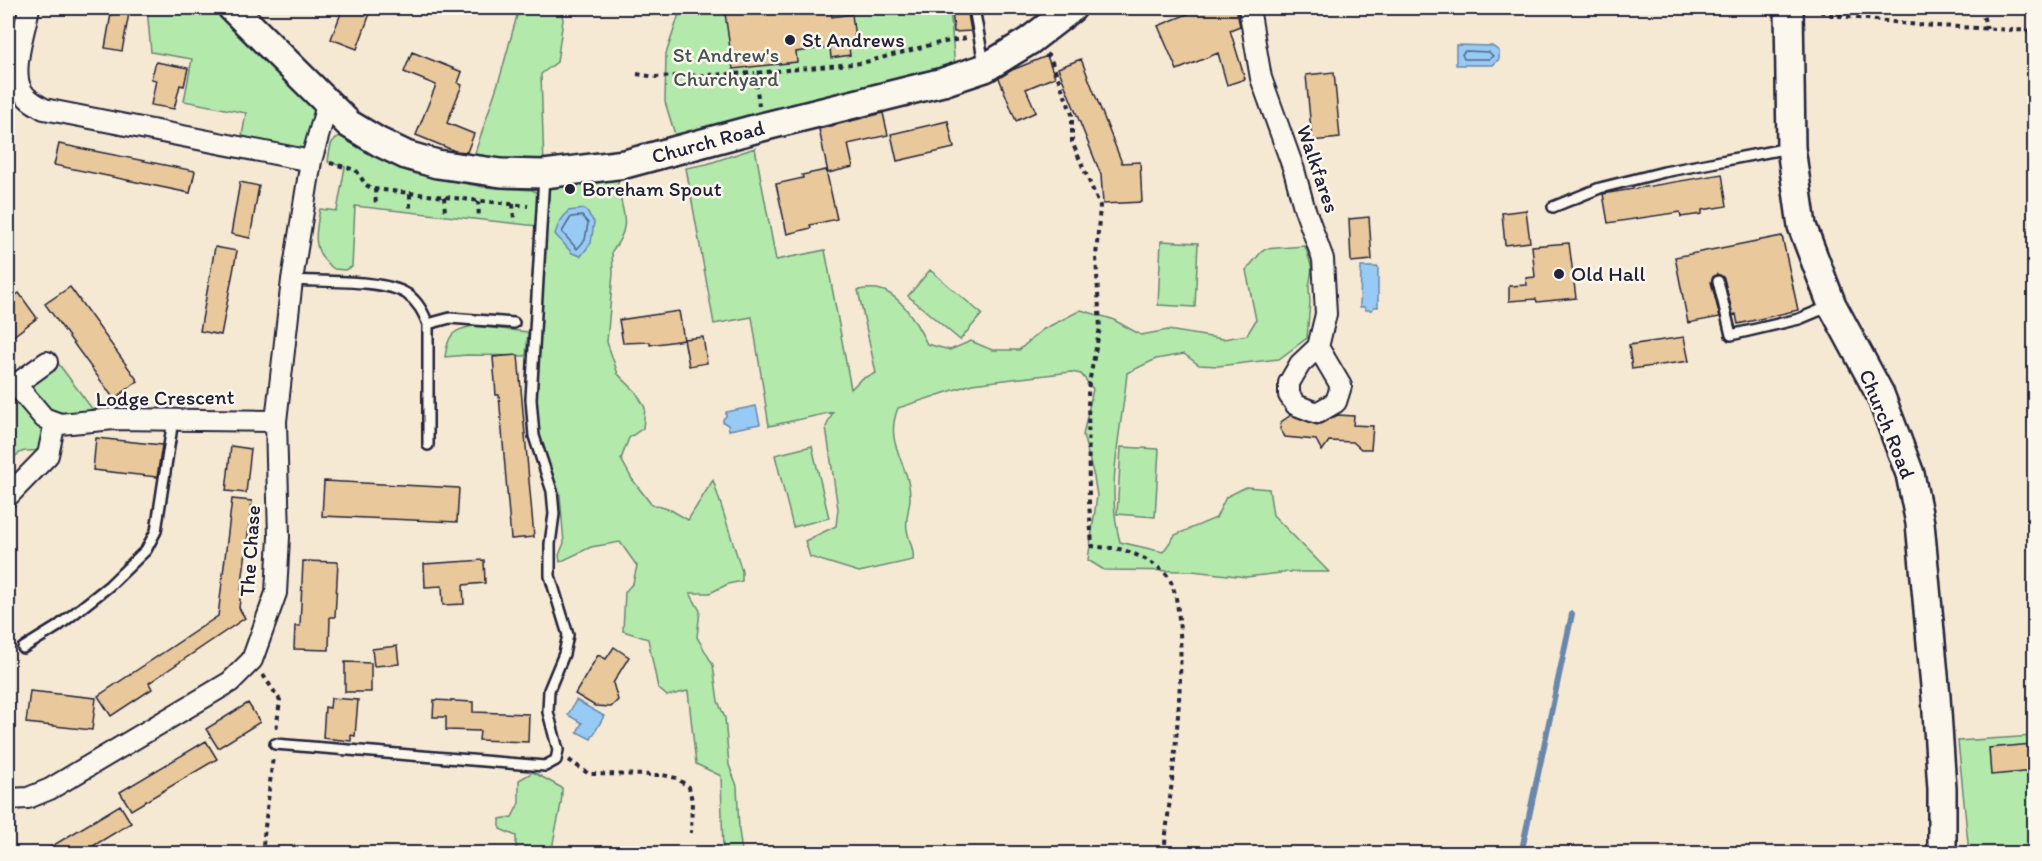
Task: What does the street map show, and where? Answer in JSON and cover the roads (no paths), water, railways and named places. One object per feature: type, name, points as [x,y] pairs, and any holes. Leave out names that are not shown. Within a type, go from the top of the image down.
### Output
[{"type":"street","points":[[29,8],[12,75],[31,102],[44,109],[312,160]]},
{"type":"street","name":"Church Road","points":[[232,8],[349,124],[379,142],[406,155],[448,166],[501,173],[544,174],[626,164],[943,82],[985,68],[1029,41],[1072,8]]},
{"type":"street","name":"Walkfares","points":[[1249,8],[1261,78],[1323,259],[1326,314],[1318,347]]},
{"type":"street","name":"Church Road","points":[[1789,8],[1791,148],[1802,226],[1832,305],[1880,394],[1910,474],[1920,522],[1936,697],[1942,854]]},
{"type":"street","name":"The Chase","points":[[8,799],[28,798],[50,789],[230,682],[252,660],[276,593],[279,537],[276,421],[292,280],[312,160],[328,102]]},
{"type":"street","points":[[8,496],[48,455],[55,422],[44,418],[12,387],[47,362]]},
{"type":"street","name":"Lodge Crescent","points":[[55,422],[81,423],[114,419],[276,421]]},
{"type":"lane","points":[[974,8],[985,68]]},
{"type":"lane","points":[[1553,207],[1600,188],[1664,172],[1791,148]]},
{"type":"lane","points":[[274,744],[545,766],[556,760],[558,750],[548,712],[549,690],[564,654],[568,635],[550,576],[550,544],[554,514],[552,491],[534,435],[531,399],[544,174]]},
{"type":"lane","points":[[292,280],[386,286],[406,294],[420,307],[428,324],[428,445]]},
{"type":"lane","points":[[1718,281],[1731,335],[1799,319],[1832,305]]},
{"type":"lane","points":[[428,324],[450,318],[514,323]]},
{"type":"lane","points":[[23,648],[57,627],[109,586],[146,550],[156,531],[173,420]]},
{"type":"water","points":[[1456,45],[1492,46],[1499,51],[1499,59],[1493,65],[1456,65]]},
{"type":"water","points":[[585,209],[594,222],[591,243],[581,256],[572,253],[555,234],[559,223],[568,211]]},
{"type":"water","points":[[1361,267],[1378,267],[1378,307],[1372,310],[1360,307]]},
{"type":"water","points":[[756,406],[760,424],[729,430],[728,425],[723,422],[726,412]]},
{"type":"water","points":[[576,700],[604,716],[591,739],[577,732],[582,723],[568,715]]},
{"type":"waterway","points":[[1521,854],[1572,614]]},
{"type":"place","name":"St Andrews","points":[[790,40]]},
{"type":"place","name":"Boreham Spout","points":[[570,189]]},
{"type":"place","name":"Old Hall","points":[[1559,274]]},
{"type":"park label","name":"St Andrew's Churchyard","points":[[726,67]]}]
